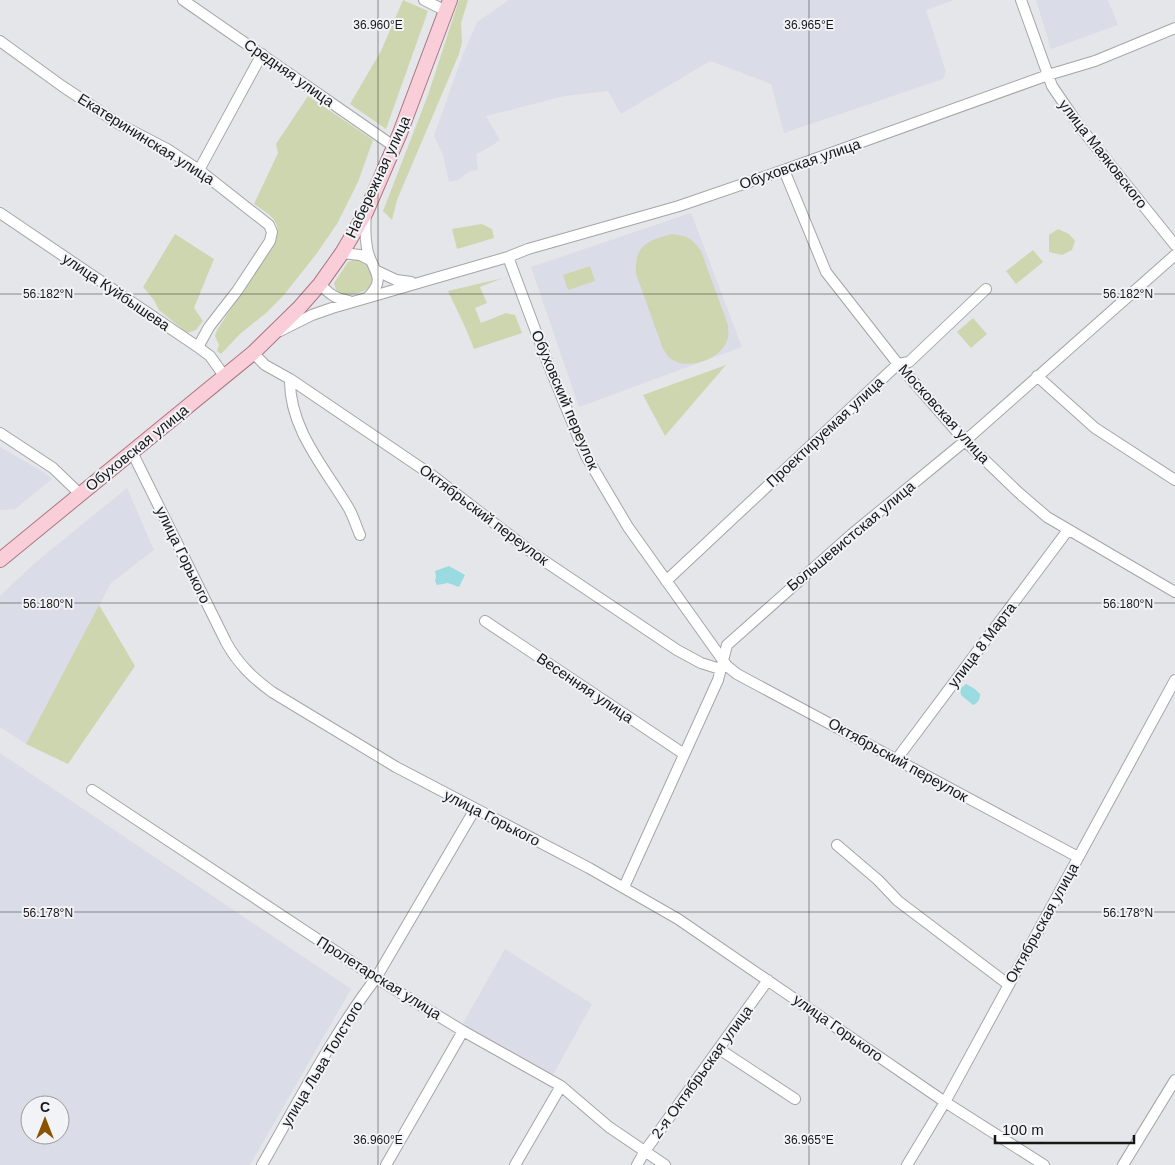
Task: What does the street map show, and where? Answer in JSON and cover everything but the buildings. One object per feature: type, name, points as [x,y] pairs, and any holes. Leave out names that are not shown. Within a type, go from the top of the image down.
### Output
[{"type":"main road","name":"Набережная улица","points":[[272,335],[320,284],[342,253],[366,212],[395,147],[448,6]]},
{"type":"main road","name":"Обуховская улица","points":[[0,560],[225,377],[272,335]]},
{"type":"street","name":"Средняя улица","points":[[183,0],[395,147]]},
{"type":"street","points":[[424,0],[448,6]]},
{"type":"street","name":"улица Маяковского","points":[[1021,0],[1052,86],[1080,127],[1175,245]]},
{"type":"street","name":"Обуховская улица","points":[[368,297],[508,257],[528,248],[679,206],[1048,75],[1095,61],[1175,28]]},
{"type":"street","name":"Екатерининская улица","points":[[0,41],[119,124],[167,149],[199,170],[269,225],[272,237],[270,241],[237,291],[209,327],[198,347]]},
{"type":"street","points":[[199,170],[262,54]]},
{"type":"street","name":"Московская улица","points":[[784,170],[826,272],[898,364],[965,441],[1047,517],[1175,592]]},
{"type":"street","points":[[366,212],[366,244],[370,260],[377,271],[396,280],[420,282]]},
{"type":"street","name":"улица Куйбышева","points":[[0,213],[198,347],[210,356],[225,377]]},
{"type":"street","points":[[342,253],[360,255],[370,260]]},
{"type":"street","name":"Большевистская улица","points":[[624,887],[718,680],[727,645],[852,534],[965,441],[1175,255]]},
{"type":"street","name":"Обуховский переулок","points":[[508,257],[586,456],[628,528],[666,580],[721,664]]},
{"type":"street","points":[[272,335],[312,315],[368,297],[377,287],[377,271]]},
{"type":"street","points":[[320,284],[336,299],[353,302]]},
{"type":"street","name":"Проектируемая улица","points":[[666,580],[898,364],[908,362],[986,289]]},
{"type":"street","name":"Октябрьский переулок","points":[[253,353],[265,365],[290,379],[433,476],[534,554],[677,650],[701,663],[727,666],[737,674],[1078,857]]},
{"type":"street","points":[[1037,376],[1095,428],[1175,480]]},
{"type":"street","points":[[290,379],[290,394],[298,423],[321,464],[350,509],[360,535]]},
{"type":"street","points":[[0,433],[53,468],[80,494]]},
{"type":"street","name":"улица Горького","points":[[132,452],[235,658],[272,692],[396,767],[624,887],[678,919],[945,1102],[1044,1165]]},
{"type":"street","name":"улица 8 Марта","points":[[896,760],[1068,530]]},
{"type":"street","name":"Весенняя улица","points":[[485,622],[684,754]]},
{"type":"street","name":"Октябрьская улица","points":[[907,1165],[945,1102],[1175,680]]},
{"type":"street","name":"Пролетарская улица","points":[[92,790],[376,978],[462,1031],[561,1086],[609,1126],[665,1165]]},
{"type":"street","name":"улица Льва Толстого","points":[[262,1165],[330,1046],[359,1000],[376,978],[475,809]]},
{"type":"street","points":[[837,845],[878,880],[898,901],[1008,985]]},
{"type":"street","name":"2-я Октябрьская улица","points":[[637,1165],[645,1151],[768,980]]},
{"type":"street","points":[[386,1165],[462,1031]]},
{"type":"street","points":[[719,1049],[795,1098]]},
{"type":"street","points":[[1123,1165],[1175,1080]]},
{"type":"street","points":[[514,1165],[561,1086]]},
{"type":"shaded area","points":[[509,0],[954,0],[926,10],[946,72],[943,79],[784,133],[771,84],[710,61],[621,114],[608,91],[565,96],[486,116],[500,140],[476,154],[478,170],[470,171],[458,180],[449,182],[443,155],[434,136],[462,57],[477,22]]},
{"type":"shaded area","points":[[1036,0],[1108,0],[1118,25],[1051,49]]},
{"type":"shaded area","points":[[691,213],[742,347],[579,407],[531,267]]},
{"type":"shaded area","points":[[0,447],[52,479],[15,509],[0,510]]},
{"type":"shaded area","points":[[127,488],[154,550],[111,583],[26,744],[0,727],[0,596],[36,562]]},
{"type":"shaded area","points":[[0,753],[351,989],[250,1165],[0,1165]]},
{"type":"shaded area","points":[[505,949],[592,1004],[553,1075],[462,1025]]},
{"type":"green space","points":[[403,0],[428,11],[386,129],[350,104],[381,51]]},
{"type":"green space","points":[[459,0],[468,0],[461,23],[462,42],[459,54],[397,200],[392,220],[383,211],[428,95]]},
{"type":"green space","points":[[308,96],[373,140],[358,182],[337,224],[317,253],[284,295],[266,313],[240,334],[221,354],[217,351],[219,345],[215,336],[217,330],[274,244],[277,236],[278,230],[274,220],[254,204],[278,153],[276,144]]},
{"type":"green space","points":[[482,224],[492,229],[494,238],[457,249],[452,229]]},
{"type":"green space","points":[[1058,229],[1069,234],[1075,241],[1072,250],[1062,255],[1049,252],[1049,235]]},
{"type":"green space","points":[[175,234],[214,259],[194,308],[203,321],[196,330],[187,333],[159,310],[154,300],[143,287]]},
{"type":"green space","points":[[672,234],[689,238],[701,251],[728,325],[728,337],[720,352],[704,361],[695,363],[677,362],[669,357],[663,349],[636,274],[637,257],[644,246],[656,239]]},
{"type":"green space","points":[[1033,250],[1043,262],[1016,284],[1006,271]]},
{"type":"green space","points":[[357,259],[365,263],[370,269],[373,285],[356,294],[337,294],[334,283],[348,262]]},
{"type":"green space","points":[[590,266],[595,281],[568,290],[563,275]]},
{"type":"green space","points":[[503,278],[480,287],[487,303],[475,308],[481,323],[506,313],[515,315],[522,333],[474,349],[448,291]]},
{"type":"green space","points":[[973,318],[987,334],[971,348],[957,332]]},
{"type":"green space","points":[[726,365],[665,436],[643,395]]},
{"type":"green space","points":[[99,605],[135,666],[68,764],[26,744]]},
{"type":"water","points":[[449,566],[465,575],[459,587],[448,583],[437,585],[435,581],[435,571]]},
{"type":"water","points":[[966,684],[980,694],[980,698],[973,705],[961,695],[960,689]]}]
